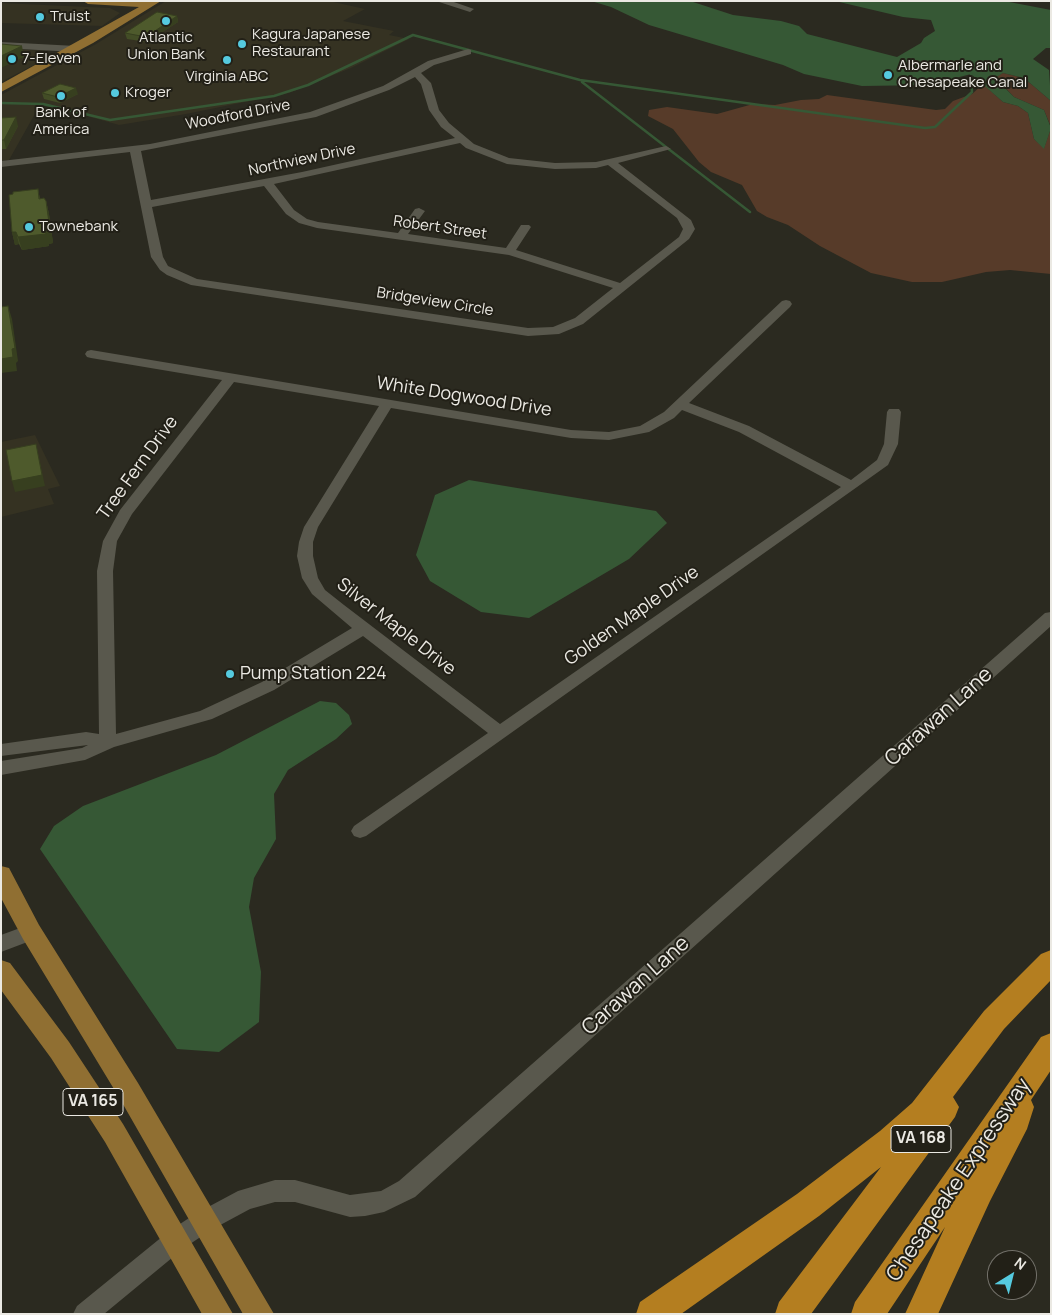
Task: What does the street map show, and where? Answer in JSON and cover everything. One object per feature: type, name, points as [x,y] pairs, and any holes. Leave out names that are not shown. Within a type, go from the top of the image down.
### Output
[{"type":"highway","points":[[652,1314],[808,1205],[891,1141],[923,1113],[994,1020],[1051,963]]},
{"type":"highway","name":"VA 168","points":[[791,1314],[1051,963]]},
{"type":"highway","name":"Chesapeake Expressway","points":[[867,1314],[1051,1046]]},
{"type":"highway","points":[[921,1314],[979,1190],[1012,1129],[1028,1080]]},
{"type":"main road","points":[[88,1],[153,3]]},
{"type":"main road","points":[[1,89],[76,49],[153,3]]},
{"type":"main road","name":"VA 165","points":[[1,875],[31,932],[129,1091],[203,1222],[259,1314]]},
{"type":"main road","name":"VA 165","points":[[1,970],[60,1050],[114,1133],[218,1314]]},
{"type":"street","points":[[440,1],[470,9]]},
{"type":"street","points":[[1,45],[76,49]]},
{"type":"street","name":"Woodford Drive","points":[[1,164],[135,149],[322,113],[386,88],[431,63],[468,52]]},
{"type":"street","points":[[416,73],[429,88],[434,110],[445,125],[461,140],[482,152],[518,163],[567,166],[611,162],[666,149]]},
{"type":"street","name":"Northview Drive","points":[[147,204],[267,182],[461,140]]},
{"type":"street","name":"Bridgeview Circle","points":[[135,149],[157,257],[171,274],[195,282],[502,329],[542,332],[555,332],[569,327],[683,239],[689,226],[681,216],[611,162]]},
{"type":"street","name":"Robert Street","points":[[267,182],[288,209],[303,221],[327,227],[508,252],[534,258],[622,287]]},
{"type":"street","points":[[401,238],[420,211]]},
{"type":"street","points":[[508,252],[525,227]]},
{"type":"street","name":"White Dogwood Drive","points":[[91,354],[594,436],[644,429],[663,420],[786,304]]},
{"type":"street","name":"Tree Fern Drive","points":[[109,742],[106,721],[105,571],[110,541],[125,513],[231,377]]},
{"type":"street","name":"Silver Maple Drive","points":[[388,403],[317,516],[306,542],[305,564],[310,578],[320,594],[500,733]]},
{"type":"street","points":[[680,405],[744,429],[851,486]]},
{"type":"street","name":"Golden Maple Drive","points":[[360,831],[883,462],[891,444],[894,412]]},
{"type":"street","name":"Carawan Lane","points":[[176,1240],[203,1222],[246,1199],[275,1191],[295,1191],[350,1206],[384,1201],[407,1189],[1051,617]]},
{"type":"street","points":[[1,768],[85,754],[109,742],[177,725],[238,701],[268,686],[364,628]]},
{"type":"street","points":[[1,750],[86,738],[109,742]]},
{"type":"street","points":[[1,944],[31,932]]},
{"type":"street","points":[[85,1314],[176,1240]]},
{"type":"shaded area","points":[[166,1],[329,1],[365,9],[343,21],[394,31],[389,35],[409,39],[351,68],[289,93],[186,114],[119,125],[41,103],[9,160],[1,161],[1,95],[96,44]]},
{"type":"shaded area","name":"Albermarle and Chesapeake Canal","points":[[591,1],[690,1],[733,15],[781,21],[799,26],[807,34],[897,57],[921,43],[924,38],[935,31],[931,20],[903,17],[835,1],[1004,1],[1051,10],[1051,48],[1046,48],[1033,59],[1049,70],[1051,101],[1024,78],[1003,73],[995,78],[1014,97],[1044,110],[1051,128],[1044,149],[1034,139],[1028,113],[1018,106],[1003,102],[971,74],[929,85],[862,86],[804,74],[783,65],[649,25],[611,7]]},
{"type":"shaded area","points":[[1,3],[110,8],[120,13],[102,26],[1,23]]},
{"type":"shaded area","points":[[1,48],[45,51],[49,57],[1,82]]},
{"type":"shaded area","points":[[1003,73],[1024,78],[1051,101],[1051,127],[1044,110],[1014,97],[995,77]]},
{"type":"shaded area","points":[[983,84],[1003,102],[1018,106],[1028,113],[1034,139],[1044,148],[1051,128],[1051,274],[1010,270],[986,272],[942,282],[912,282],[871,273],[820,246],[788,225],[757,211],[742,185],[711,172],[699,162],[673,129],[648,116],[649,110],[667,107],[717,114],[753,104],[775,105],[819,99],[827,95],[936,110],[945,109],[953,101],[972,94]]},
{"type":"shaded area","points":[[35,435],[60,486],[48,489],[54,504],[1,517],[1,442]]},
{"type":"shaded area","points":[[469,480],[656,511],[667,523],[629,559],[529,618],[481,612],[430,581],[416,555],[435,495]]},
{"type":"shaded area","points":[[320,701],[336,703],[349,715],[352,724],[336,739],[288,770],[274,794],[276,839],[254,878],[249,907],[261,972],[259,1022],[219,1052],[177,1049],[40,849],[54,826],[83,806],[216,755]]},
{"type":"building","points":[[157,12],[177,16],[146,37],[125,33]]},
{"type":"building","points":[[1,44],[22,46],[1,56]]},
{"type":"building","points":[[60,84],[76,88],[58,97],[42,93]]},
{"type":"building","points":[[16,117],[4,140],[1,140],[1,118]]},
{"type":"building","name":"Townebank","points":[[38,189],[39,199],[44,198],[46,201],[50,230],[45,231],[46,234],[18,237],[16,232],[12,232],[9,195],[13,194],[13,192]]},
{"type":"building","points":[[8,306],[15,348],[12,349],[13,357],[1,359],[1,307]]},
{"type":"building","points":[[36,444],[42,475],[12,481],[6,450]]},
{"type":"waterway","points":[[1,103],[43,104],[110,120],[274,96],[308,85],[413,35],[580,80],[925,128],[935,127],[972,92],[971,73],[973,72]]},
{"type":"waterway","points":[[582,82],[750,212]]},
{"type":"place","name":"Truist","points":[[40,17]]},
{"type":"place","name":"Atlantic Union Bank","points":[[166,21]]},
{"type":"place","name":"Kagura Japanese Restaurant","points":[[242,44]]},
{"type":"place","name":"7-Eleven","points":[[12,59]]},
{"type":"place","name":"Virginia ABC","points":[[227,60]]},
{"type":"place","name":"Albermarle and Chesapeake Canal","points":[[888,75]]},
{"type":"place","name":"Kroger","points":[[115,93]]},
{"type":"place","name":"Bank of America","points":[[61,96]]},
{"type":"place","name":"Townebank","points":[[29,227]]},
{"type":"place","name":"Pump Station 224","points":[[230,674]]}]
